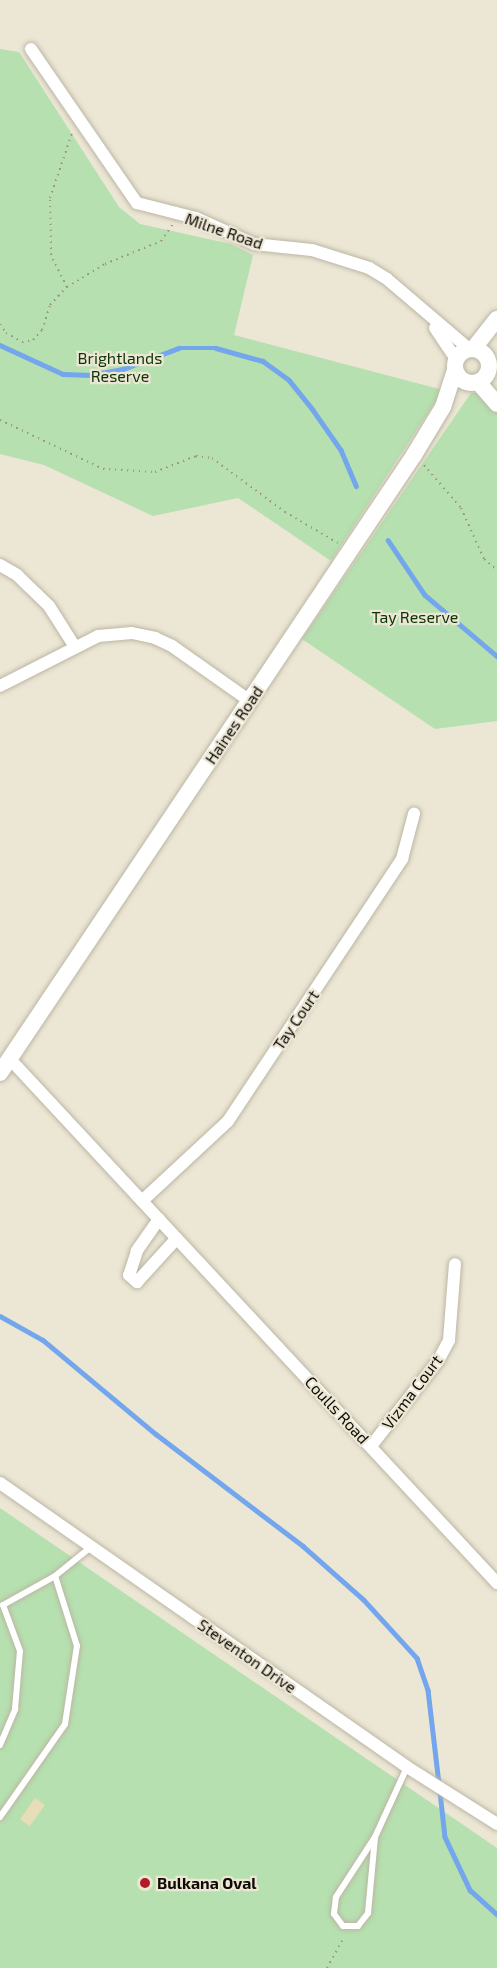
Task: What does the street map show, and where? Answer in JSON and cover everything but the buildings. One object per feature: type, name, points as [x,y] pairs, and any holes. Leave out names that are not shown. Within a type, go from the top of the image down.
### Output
[{"type":"main road","points":[[497,319],[475,362],[461,379],[475,383],[497,404]]},
{"type":"main road","name":"Haines Road","points":[[5,1065],[250,702],[414,455],[443,407],[497,333]]},
{"type":"main road","points":[[475,362],[475,383]]},
{"type":"main road","points":[[443,407],[475,383]]},
{"type":"street","name":"Milne Road","points":[[31,49],[137,203],[176,216],[211,224],[254,244],[312,250],[369,268],[387,279],[475,362]]},
{"type":"street","points":[[0,565],[17,575],[49,606],[75,647]]},
{"type":"street","points":[[0,686],[75,647],[113,633],[155,638],[250,702]]},
{"type":"street","name":"Tay Court","points":[[142,1201],[228,1121],[402,859],[414,814]]},
{"type":"street","name":"Coulls Road","points":[[5,1065],[142,1201],[497,1583]]},
{"type":"street","points":[[159,1219],[137,1251],[129,1275],[138,1281],[177,1238]]},
{"type":"street","name":"Vizma Court","points":[[370,1446],[438,1360],[448,1340],[455,1264]]},
{"type":"street","name":"Steventon Drive","points":[[0,1483],[407,1767],[497,1824]]},
{"type":"lane","points":[[0,1745],[15,1709],[20,1651],[2,1603],[55,1576],[91,1547]]},
{"type":"lane","points":[[0,1817],[65,1724],[77,1646],[55,1576]]},
{"type":"lane","points":[[375,1837],[368,1913],[358,1926],[343,1926],[334,1914],[336,1897],[375,1837],[407,1767]]},
{"type":"path","points":[[67,287],[51,255],[50,198],[67,142],[79,121]]},
{"type":"path","points":[[0,324],[6,333],[22,342],[33,340],[42,330],[50,305],[67,287],[105,264],[161,241],[170,232],[176,216]]},
{"type":"path","points":[[0,420],[103,469],[155,472],[196,456],[212,458],[285,512],[351,550]]},
{"type":"path","points":[[414,455],[461,508],[484,559],[497,570]]},
{"type":"path","points":[[327,1968],[345,1940],[343,1926]]},
{"type":"green space","name":"Brightlands Reserve","points":[[0,49],[19,52],[119,207],[140,224],[231,244],[253,255],[234,335],[443,390],[331,561],[238,498],[153,516],[44,465],[0,454]]},
{"type":"green space","name":"Tay Reserve","points":[[471,393],[482,393],[497,409],[497,721],[435,729],[302,639]]},
{"type":"green space","points":[[0,1508],[497,1848],[497,1968],[0,1968]]},
{"type":"sand","points":[[35,1798],[45,1805],[30,1826],[20,1819]]},
{"type":"waterway","points":[[0,345],[63,374],[91,375],[123,369],[179,348],[216,348],[263,361],[289,380],[313,410],[341,450],[356,486]]},
{"type":"waterway","points":[[388,540],[425,595],[497,656]]},
{"type":"waterway","points":[[0,1316],[43,1340],[156,1434],[303,1546],[364,1600],[417,1658],[428,1690],[439,1784]]},
{"type":"waterway","points":[[440,1792],[445,1837],[470,1890],[497,1914]]},
{"type":"place","name":"Bulkana Oval","points":[[145,1883]]}]
